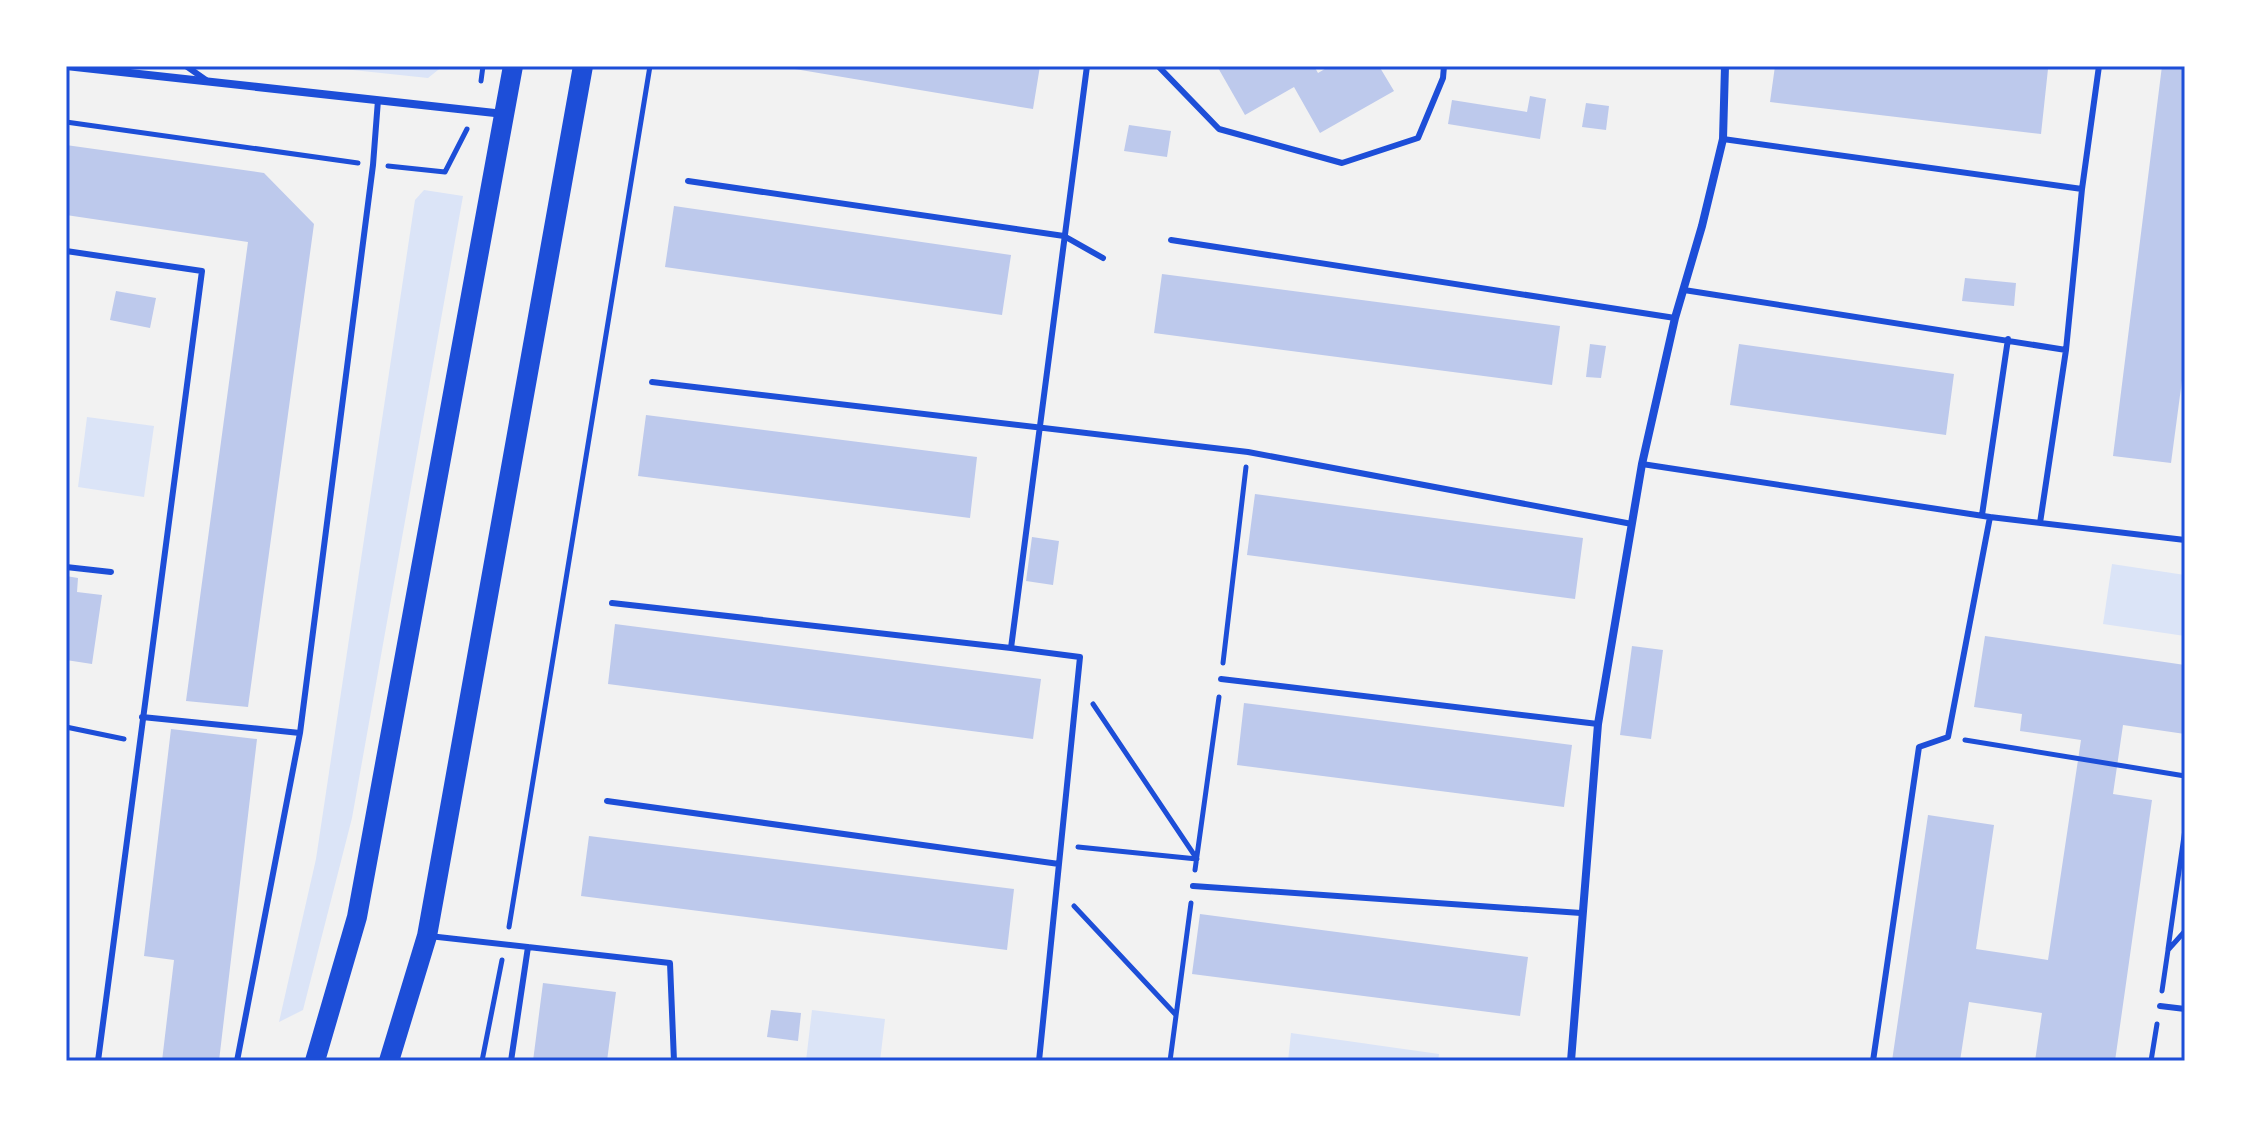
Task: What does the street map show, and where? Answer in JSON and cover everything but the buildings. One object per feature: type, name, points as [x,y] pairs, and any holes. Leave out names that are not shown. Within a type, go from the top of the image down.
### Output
[{"type":"main road","points":[[315,1061],[357,917],[513,66]]},
{"type":"main road","points":[[389,1061],[427,936],[583,66]]},
{"type":"street","points":[[66,66],[505,114]]},
{"type":"street","points":[[1571,1061],[1598,724],[1642,464],[1675,318],[1723,139],[1725,66]]},
{"type":"lane","points":[[186,66],[209,82]]},
{"type":"lane","points":[[1011,648],[1087,66]]},
{"type":"lane","points":[[1158,66],[1219,129],[1342,163],[1418,138],[1443,78],[1444,66]]},
{"type":"lane","points":[[2040,523],[2066,350],[2082,189],[2099,66]]},
{"type":"lane","points":[[237,1061],[300,733],[373,165],[378,100]]},
{"type":"lane","points":[[1723,139],[2082,189]]},
{"type":"lane","points":[[688,181],[1064,236],[1103,258]]},
{"type":"lane","points":[[1171,240],[1675,318]]},
{"type":"lane","points":[[66,251],[202,271],[98,1061]]},
{"type":"lane","points":[[1684,290],[2066,350]]},
{"type":"lane","points":[[1873,1061],[1919,747],[1948,737],[1986,516],[2008,339]]},
{"type":"lane","points":[[652,382],[1248,452],[1632,524]]},
{"type":"lane","points":[[1642,464],[1986,516],[2185,540]]},
{"type":"lane","points":[[66,567],[111,572]]},
{"type":"lane","points":[[612,603],[1080,657],[1039,1061]]},
{"type":"lane","points":[[1221,679],[1598,724]]},
{"type":"lane","points":[[142,717],[300,733]]},
{"type":"lane","points":[[607,801],[1059,864]]},
{"type":"lane","points":[[1193,886],[1581,913]]},
{"type":"lane","points":[[427,936],[670,963],[674,1061]]},
{"type":"lane","points":[[511,1061],[528,947]]},
{"type":"lane","points":[[2160,1006],[2185,1009]]},
{"type":"path","points":[[66,122],[373,165],[445,172],[476,111],[483,66]]},
{"type":"path","points":[[482,1061],[506,945],[650,66]]},
{"type":"path","points":[[1170,1061],[1248,452]]},
{"type":"path","points":[[1078,681],[1197,859]]},
{"type":"path","points":[[66,727],[139,742]]},
{"type":"path","points":[[1948,737],[2185,776]]},
{"type":"path","points":[[2168,950],[2185,829]]},
{"type":"path","points":[[1061,845],[1197,859]]},
{"type":"path","points":[[1057,888],[1176,1015]]},
{"type":"shaded area","points":[[315,66],[443,66],[428,78]]},
{"type":"shaded area","points":[[424,190],[463,196],[352,818],[303,1010],[279,1022],[316,859],[415,200]]},
{"type":"shaded area","points":[[87,417],[154,426],[144,497],[78,487]]},
{"type":"shaded area","points":[[2112,564],[2185,575],[2185,636],[2103,624]]},
{"type":"shaded area","points":[[812,1010],[885,1019],[880,1061],[806,1061]]},
{"type":"shaded area","points":[[1291,1033],[1439,1054],[1438,1061],[1288,1061]]}]
